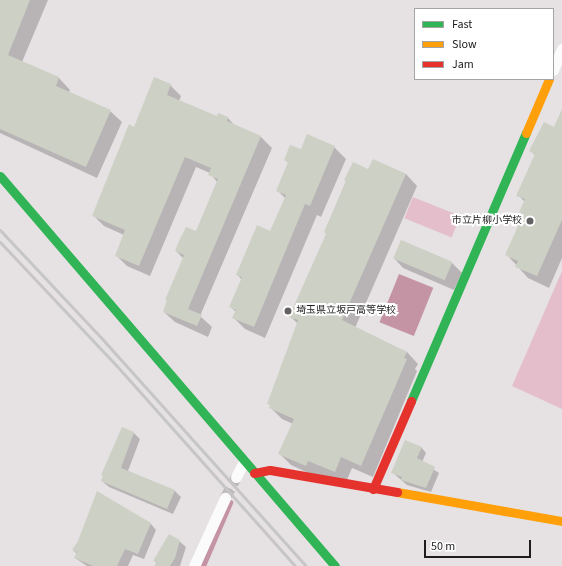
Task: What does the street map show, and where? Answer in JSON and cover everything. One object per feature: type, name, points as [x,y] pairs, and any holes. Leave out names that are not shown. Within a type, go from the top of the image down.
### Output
[{"type":"street","points":[[554,68],[562,49]]},
{"type":"street","points":[[373,488],[549,80]]},
{"type":"street","points":[[0,176],[254,473],[336,566]]},
{"type":"street","points":[[236,477],[244,461]]},
{"type":"street","points":[[254,473],[270,470],[562,521]]},
{"type":"street","points":[[194,566],[225,498]]},
{"type":"shaded area","points":[[413,197],[460,216],[452,237],[404,218]]},
{"type":"shaded area","points":[[562,271],[562,409],[512,386]]},
{"type":"shaded area","points":[[399,274],[433,288],[414,336],[380,322]]},
{"type":"building","points":[[0,0],[30,0],[8,55],[59,77],[56,86],[111,110],[86,167],[0,129]]},
{"type":"building","points":[[154,77],[171,84],[167,95],[217,116],[218,113],[228,117],[227,121],[261,136],[188,309],[202,315],[197,326],[163,312],[167,300],[165,300],[184,255],[175,251],[179,241],[186,227],[196,231],[218,179],[208,175],[211,168],[185,157],[139,266],[115,256],[125,230],[92,216],[129,124],[134,127]]},
{"type":"building","points":[[562,109],[562,220],[537,276],[515,267],[518,261],[505,255],[518,226],[514,224],[525,199],[516,196],[535,154],[529,151],[544,122],[554,127]]},
{"type":"building","points":[[307,134],[335,146],[310,206],[305,204],[254,327],[232,318],[236,310],[229,307],[242,277],[236,275],[257,225],[270,231],[286,195],[276,191],[288,162],[284,160],[290,145],[301,149]]},
{"type":"building","points":[[373,159],[406,174],[342,320],[407,352],[404,358],[407,359],[361,466],[341,457],[335,472],[308,461],[306,466],[278,454],[294,419],[269,408],[270,405],[267,404],[298,320],[289,317],[326,234],[324,232],[346,181],[344,180],[353,162],[368,169]]},
{"type":"building","points":[[401,240],[453,262],[445,280],[393,258]]},
{"type":"building","points":[[122,427],[134,432],[121,468],[175,490],[167,509],[101,481],[103,476],[101,475]]},
{"type":"building","points":[[405,440],[422,447],[417,458],[435,467],[426,488],[401,480],[402,477],[391,473]]},
{"type":"building","points":[[97,491],[151,523],[138,554],[125,549],[117,566],[93,566],[74,558],[77,552],[72,550],[78,541]]},
{"type":"building","points":[[169,534],[180,540],[175,558],[170,566],[154,566],[157,562],[153,561]]},
{"type":"waterway","points":[[203,566],[230,503]]},
{"type":"tunnel","points":[[225,498],[236,477]]},
{"type":"railway","points":[[0,230],[105,342],[306,566]]},
{"type":"railway","points":[[0,242],[116,365],[295,566]]},
{"type":"traffic: fast","points":[[411,401],[526,133]]},
{"type":"traffic: fast","points":[[0,176],[335,566]]},
{"type":"traffic: slow","points":[[526,133],[549,80]]},
{"type":"traffic: slow","points":[[397,492],[562,521]]},
{"type":"traffic: jam","points":[[373,489],[411,401]]},
{"type":"traffic: jam","points":[[254,473],[270,470],[397,492]]},
{"type":"place","name":"市立片柳小学校","points":[[530,221]]},
{"type":"place","name":"埼玉県立坂戸高等学校","points":[[288,311]]}]
